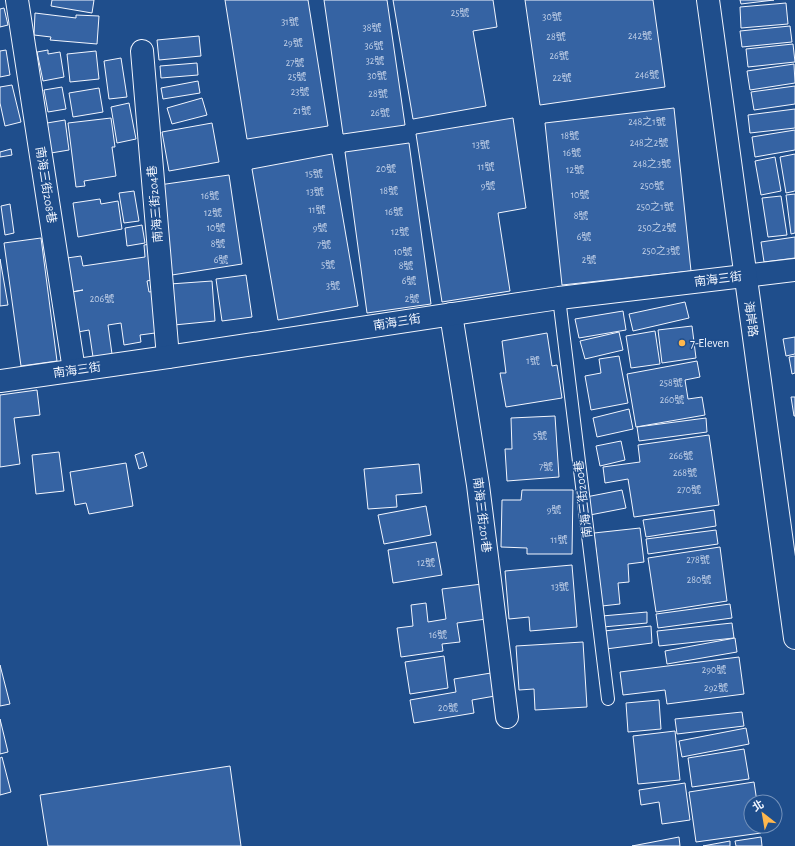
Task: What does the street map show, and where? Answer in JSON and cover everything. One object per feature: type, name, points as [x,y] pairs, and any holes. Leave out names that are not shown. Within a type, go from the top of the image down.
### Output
[{"type":"street","name":"南海三街208巷","points":[[18,0],[74,370]]},
{"type":"street","name":"海岸路","points":[[708,0],[795,638]]},
{"type":"street","name":"南海三街204巷","points":[[142,51],[168,357]]},
{"type":"street","name":"南海三街","points":[[0,381],[559,298],[795,270]]},
{"type":"street","name":"南海三街201巷","points":[[451,314],[478,485],[506,718]]},
{"type":"lane","name":"南海三街200巷","points":[[559,298],[608,699]]},
{"type":"building","points":[[52,0],[94,0],[92,13],[51,6]]},
{"type":"building","points":[[225,0],[308,0],[328,126],[247,139]]},
{"type":"building","points":[[324,0],[387,0],[405,125],[343,134]]},
{"type":"building","points":[[393,0],[493,0],[497,27],[473,31],[486,106],[413,119]]},
{"type":"building","points":[[525,0],[653,0],[665,87],[540,105]]},
{"type":"building","points":[[740,0],[774,0],[741,4]]},
{"type":"building","points":[[786,3],[788,24],[741,28],[740,7]]},
{"type":"building","points":[[4,8],[8,25],[0,27],[0,9]]},
{"type":"building","points":[[35,13],[76,18],[76,15],[99,16],[97,44],[50,40],[51,37],[34,35]]},
{"type":"building","points":[[790,26],[792,42],[742,47],[740,31]]},
{"type":"building","points":[[199,36],[201,56],[159,60],[157,40]]},
{"type":"building","points":[[793,44],[795,62],[748,67],[746,49]]},
{"type":"building","points":[[6,50],[10,75],[0,77],[0,51]]},
{"type":"building","points":[[48,50],[48,54],[60,52],[64,77],[43,81],[37,52]]},
{"type":"building","points":[[96,51],[99,79],[70,82],[67,54]]},
{"type":"building","points":[[121,58],[127,97],[109,99],[104,61]]},
{"type":"building","points":[[197,63],[198,75],[161,78],[160,66]]},
{"type":"building","points":[[794,64],[795,83],[750,90],[747,71]]},
{"type":"building","points":[[198,81],[200,93],[163,99],[161,88]]},
{"type":"building","points":[[12,85],[21,122],[5,126],[0,103],[0,87]]},
{"type":"building","points":[[795,86],[795,104],[754,110],[751,92]]},
{"type":"building","points":[[62,87],[66,109],[48,112],[44,90]]},
{"type":"building","points":[[99,88],[103,112],[73,117],[69,93]]},
{"type":"building","points":[[202,98],[207,115],[172,124],[167,108]]},
{"type":"building","points":[[129,103],[136,139],[117,143],[111,107]]},
{"type":"building","points":[[674,108],[691,271],[562,285],[545,123]]},
{"type":"building","points":[[795,109],[795,128],[750,133],[748,115]]},
{"type":"building","points":[[111,118],[115,147],[112,147],[116,176],[84,181],[85,186],[76,187],[68,123]]},
{"type":"building","points":[[513,118],[526,208],[498,213],[510,291],[442,302],[416,134]]},
{"type":"building","points":[[65,120],[69,150],[51,153],[47,123]]},
{"type":"building","points":[[212,123],[219,162],[169,171],[162,132]]},
{"type":"building","points":[[795,130],[795,150],[755,157],[752,137]]},
{"type":"building","points":[[409,143],[431,304],[367,313],[345,152]]},
{"type":"building","points":[[11,149],[12,155],[0,157],[0,152]]},
{"type":"building","points":[[332,154],[358,306],[278,320],[252,169]]},
{"type":"building","points":[[795,154],[795,191],[786,193],[780,157]]},
{"type":"building","points":[[775,157],[781,191],[761,195],[755,161]]},
{"type":"building","points":[[229,175],[242,264],[172,275],[159,185]]},
{"type":"building","points":[[134,191],[139,221],[124,223],[119,193]]},
{"type":"building","points":[[795,194],[795,233],[791,234],[786,195]]},
{"type":"building","points":[[781,196],[787,235],[768,237],[762,198]]},
{"type":"building","points":[[100,199],[101,204],[118,201],[122,229],[78,237],[73,203]]},
{"type":"building","points":[[10,204],[14,233],[5,235],[1,206]]},
{"type":"building","points":[[142,225],[145,243],[127,246],[125,228]]},
{"type":"building","points":[[795,237],[795,258],[764,262],[761,242]]},
{"type":"building","points":[[41,238],[57,361],[21,366],[4,243]]},
{"type":"building","points":[[150,244],[155,279],[147,281],[149,292],[156,291],[155,333],[140,335],[141,342],[124,345],[121,323],[108,325],[112,354],[93,357],[89,330],[78,332],[72,292],[60,259],[81,256],[83,266],[145,257],[144,245]]},
{"type":"building","points":[[0,259],[8,305],[0,306]]},
{"type":"building","points":[[246,275],[252,317],[222,321],[216,279]]},
{"type":"building","points":[[212,281],[215,321],[174,325],[170,284]]},
{"type":"building","points":[[685,302],[689,318],[633,331],[629,314]]},
{"type":"building","points":[[623,311],[626,330],[579,338],[575,319]]},
{"type":"building","points":[[692,326],[696,358],[662,363],[658,330]]},
{"type":"building","points":[[655,331],[660,364],[631,368],[626,336]]},
{"type":"building","points":[[619,332],[623,350],[585,359],[580,341]]},
{"type":"building","points":[[547,333],[552,366],[557,365],[562,398],[506,407],[500,373],[506,373],[502,341]]},
{"type":"building","points":[[795,337],[795,354],[786,356],[783,339]]},
{"type":"building","points":[[619,356],[628,403],[591,410],[585,376],[601,373],[599,359]]},
{"type":"building","points":[[795,356],[795,373],[792,374],[789,357]]},
{"type":"building","points":[[697,361],[700,377],[685,380],[688,399],[702,397],[705,415],[636,427],[627,374]]},
{"type":"building","points":[[37,390],[40,415],[14,418],[20,464],[0,467],[0,395]]},
{"type":"building","points":[[791,397],[795,397],[795,416],[794,416]]},
{"type":"building","points":[[629,409],[633,429],[597,437],[593,418]]},
{"type":"building","points":[[555,416],[559,477],[507,481],[505,449],[512,449],[511,418]]},
{"type":"building","points":[[706,418],[707,432],[639,441],[637,427]]},
{"type":"building","points":[[709,435],[719,505],[634,517],[628,479],[605,483],[603,467],[640,462],[638,445]]},
{"type":"building","points":[[621,441],[625,460],[600,466],[596,446]]},
{"type":"building","points":[[59,452],[64,491],[36,494],[32,455]]},
{"type":"building","points":[[143,452],[147,466],[139,469],[135,455]]},
{"type":"building","points":[[126,463],[133,506],[89,514],[86,503],[75,505],[70,472]]},
{"type":"building","points":[[419,464],[422,493],[396,495],[397,507],[368,509],[364,469]]},
{"type":"building","points":[[522,490],[573,490],[572,554],[527,554],[527,548],[501,547],[502,500],[521,500]]},
{"type":"building","points":[[622,490],[626,508],[590,515],[586,497]]},
{"type":"building","points":[[426,506],[431,535],[384,544],[378,515]]},
{"type":"building","points":[[714,510],[716,526],[646,537],[643,520]]},
{"type":"building","points":[[640,528],[644,562],[628,564],[629,582],[618,583],[620,604],[602,606],[594,533]]},
{"type":"building","points":[[716,530],[718,544],[648,554],[646,539]]},
{"type":"building","points":[[436,542],[442,575],[393,583],[388,550]]},
{"type":"building","points":[[720,547],[727,601],[656,612],[648,558]]},
{"type":"building","points":[[572,565],[577,627],[530,631],[529,617],[509,619],[505,571]]},
{"type":"building","points":[[482,584],[486,619],[457,623],[460,642],[442,644],[443,651],[401,657],[397,628],[413,626],[411,605],[426,603],[428,622],[446,619],[442,589]]},
{"type":"building","points":[[730,604],[732,618],[658,628],[656,614]]},
{"type":"building","points":[[647,612],[647,623],[603,627],[602,616]]},
{"type":"building","points":[[732,623],[734,638],[659,646],[657,631]]},
{"type":"building","points":[[651,626],[652,643],[606,649],[604,631]]},
{"type":"building","points":[[735,638],[737,652],[667,664],[665,651]]},
{"type":"building","points":[[583,642],[587,707],[535,710],[534,689],[519,690],[516,646]]},
{"type":"building","points":[[444,656],[448,688],[410,694],[405,662]]},
{"type":"building","points":[[739,657],[744,694],[667,704],[665,690],[623,695],[620,672]]},
{"type":"building","points":[[0,665],[10,704],[0,706]]},
{"type":"building","points":[[491,673],[495,696],[472,700],[474,713],[414,723],[410,700],[456,692],[454,679]]},
{"type":"building","points":[[659,700],[661,729],[628,732],[626,703]]},
{"type":"building","points":[[742,712],[744,726],[677,734],[675,719]]},
{"type":"building","points":[[0,719],[8,752],[0,754]]},
{"type":"building","points":[[746,728],[749,744],[682,757],[679,741]]},
{"type":"building","points":[[675,731],[680,780],[638,784],[633,736]]},
{"type":"building","points":[[744,749],[749,779],[692,787],[688,758]]},
{"type":"building","points":[[2,757],[11,792],[0,795],[0,758]]},
{"type":"building","points":[[230,766],[241,846],[48,846],[40,795]]},
{"type":"building","points":[[754,782],[756,794],[743,794],[743,834],[754,834],[696,842],[689,792]]},
{"type":"building","points":[[685,783],[690,820],[662,824],[659,802],[641,805],[639,790]]},
{"type":"building","points":[[679,837],[680,846],[632,846]]},
{"type":"building","points":[[761,837],[762,846],[736,846],[735,841]]},
{"type":"building","points":[[730,841],[730,846],[703,846]]},
{"type":"place","name":"7-Eleven","points":[[682,343]]}]
